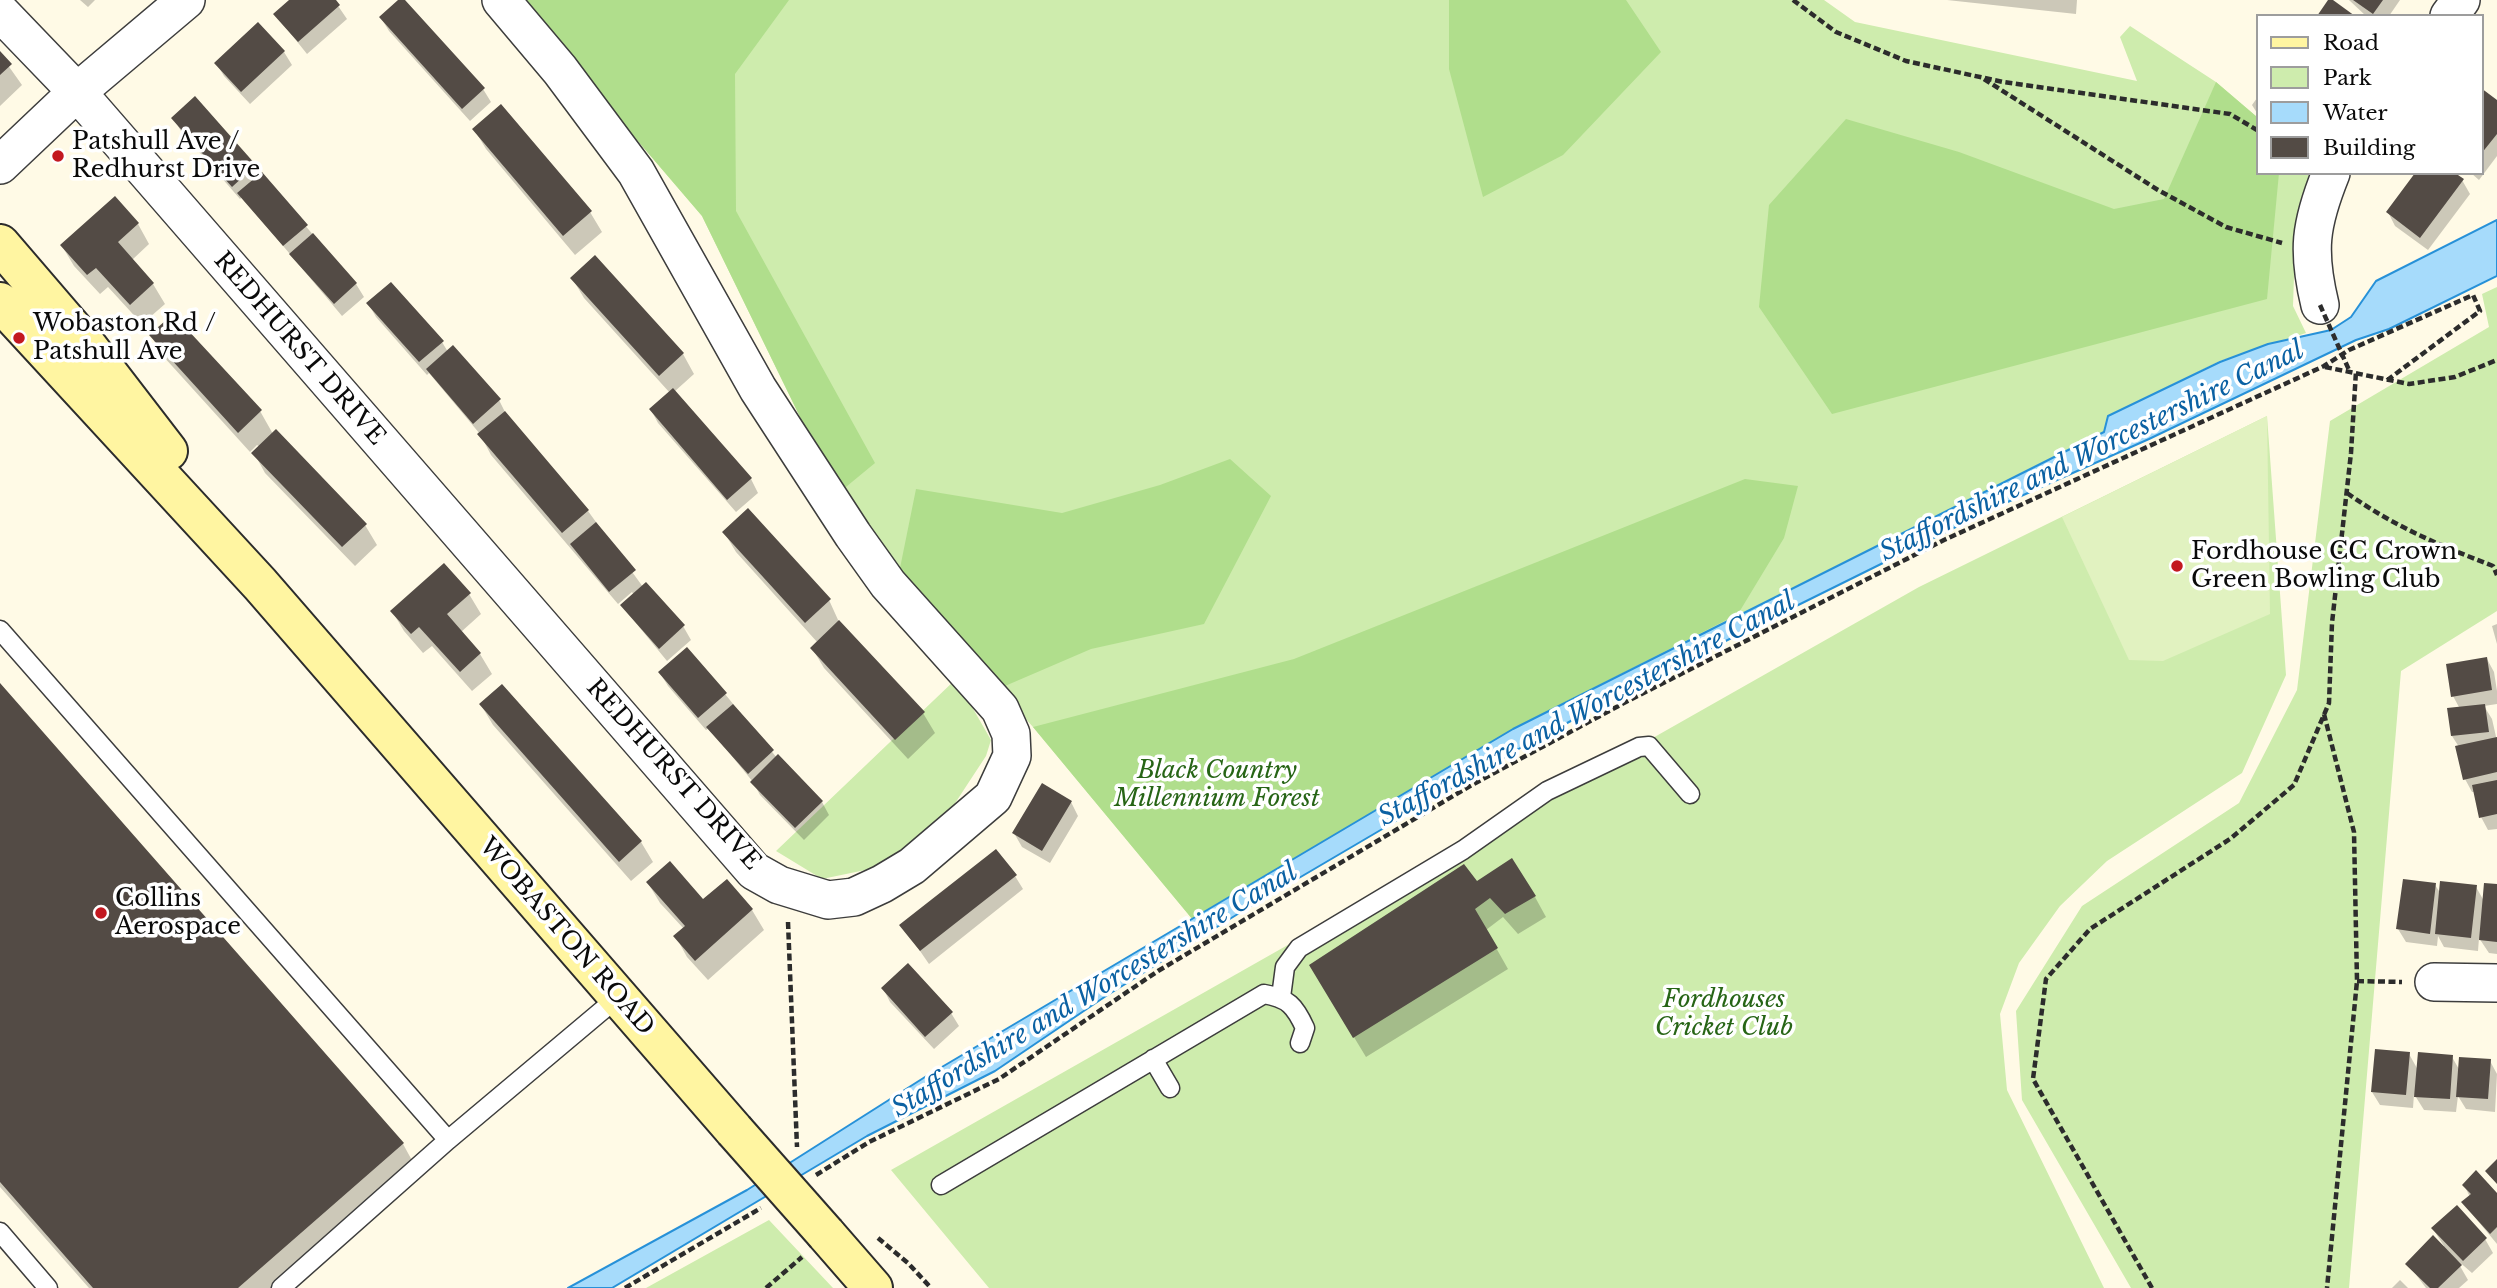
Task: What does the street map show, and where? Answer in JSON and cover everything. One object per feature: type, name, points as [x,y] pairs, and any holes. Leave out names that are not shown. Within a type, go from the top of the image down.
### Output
[{"type":"street","points":[[0,165],[77,92],[186,0]]},
{"type":"street","name":"REDHURST DRIVE","points":[[0,12],[77,92],[754,870],[794,891],[828,900],[855,897],[912,866],[993,797],[1013,756],[1011,734],[1000,709],[888,584],[853,535],[758,389],[636,172],[561,70],[501,0]]},
{"type":"street","points":[[2320,306],[2311,264],[2315,213],[2330,175]]},
{"type":"street","name":"WOBASTON ROAD","points":[[0,244],[85,343],[226,527],[260,584]]},
{"type":"street","name":"WOBASTON ROAD","points":[[0,302],[260,584],[617,998],[873,1288]]},
{"type":"street","points":[[2434,982],[2497,983]]},
{"type":"lane","points":[[0,630],[448,1140]]},
{"type":"lane","points":[[1282,997],[1285,967],[1299,948],[1463,850],[1547,791],[1639,747],[1649,746],[1690,794]]},
{"type":"lane","points":[[941,1185],[1264,994],[1282,997],[1295,1006],[1305,1028],[1300,1042]]},
{"type":"lane","points":[[281,1288],[448,1140],[617,998]]},
{"type":"lane","points":[[1153,1059],[1170,1088]]},
{"type":"lane","points":[[0,1232],[48,1288]]},
{"type":"path","points":[[1793,0],[1836,32],[1906,61],[1980,77],[2230,114],[2256,129]]},
{"type":"path","points":[[1980,77],[2158,190],[2226,227],[2312,252]]},
{"type":"path","points":[[810,1179],[869,1142],[999,1079],[1170,963],[1459,793],[1622,704],[1944,540],[2473,295],[2480,311],[2386,381]]},
{"type":"path","points":[[2320,306],[2349,370]]},
{"type":"path","points":[[2324,366],[2409,384],[2455,377],[2497,360]]},
{"type":"path","points":[[2152,1288],[2033,1079],[2046,979],[2090,929],[2230,839],[2294,785],[2329,703],[2332,623],[2347,492],[2356,371]]},
{"type":"path","points":[[2347,492],[2383,519],[2416,536],[2495,565],[2497,575]]},
{"type":"path","points":[[2324,713],[2354,832],[2357,981],[2328,1288]]},
{"type":"path","points":[[794,891],[788,913],[795,1132],[796,1145],[804,1156]]},
{"type":"path","points":[[2357,981],[2434,982]]},
{"type":"path","points":[[813,1167],[821,1178]]},
{"type":"path","points":[[625,1288],[762,1208]]},
{"type":"path","points":[[766,1288],[826,1234]]},
{"type":"green space","points":[[517,0],[1824,0],[1855,22],[2137,81],[2120,37],[2130,26],[2216,82],[2256,116],[2256,175],[2309,175],[2295,246],[2293,306],[2306,333],[2220,361],[2108,416],[2105,432],[1513,729],[1193,920],[1033,727],[898,578],[821,460],[702,216]]},
{"type":"green space","points":[[517,0],[789,0],[735,74],[736,211],[875,463],[841,491],[821,460],[702,216]]},
{"type":"green space","points":[[1449,0],[1626,0],[1661,52],[1563,155],[1483,197],[1449,69]]},
{"type":"green space","points":[[2216,82],[2256,116],[2256,175],[2279,175],[2267,299],[1832,414],[1759,307],[1769,205],[1846,119],[1959,152],[2114,209],[2164,199]]},
{"type":"green space","points":[[2497,287],[2497,611],[2401,671],[2349,1288],[2131,1288],[2022,1100],[2016,1011],[2082,906],[2239,803],[2297,690],[2330,421],[2489,327],[2482,294]]},
{"type":"green space","name":"Fordhouses Cricket Club","points":[[2267,416],[2286,675],[2242,773],[2107,861],[2060,906],[2019,963],[2000,1014],[2007,1090],[2104,1288],[989,1288],[891,1170],[1919,587]]},
{"type":"green space","name":"Fordhouse CC Crown Green Bowling Club","points":[[2267,416],[2270,614],[2163,661],[2129,660],[2062,517]]},
{"type":"green space","points":[[1230,459],[1271,496],[1204,624],[1091,649],[998,689],[898,578],[916,489],[1062,513],[1160,485]]},
{"type":"green space","name":"Black Country Millennium Forest","points":[[1745,479],[1798,486],[1784,538],[1738,614],[1513,729],[1193,920],[1033,727],[1294,659]]},
{"type":"green space","points":[[956,679],[991,740],[986,756],[946,817],[875,868],[822,879],[776,851]]},
{"type":"green space","points":[[769,1220],[833,1288],[646,1288]]},
{"type":"water","name":"Staffordshire and Worcestershire Canal","points":[[2497,220],[2497,276],[2389,329],[2356,340],[2149,439],[1992,509],[1661,673],[1522,747],[1241,912],[1106,996],[995,1071],[867,1136],[612,1288],[568,1288],[747,1190],[925,1077],[1513,729],[2104,432],[2108,416],[2220,362],[2268,344],[2331,330],[2351,317],[2376,281]]},
{"type":"building","points":[[289,0],[336,0],[340,5],[298,42],[273,14]]},
{"type":"building","points":[[398,0],[405,0],[485,88],[462,109],[379,17]]},
{"type":"building","points":[[2328,0],[2333,0],[2352,14],[2318,14]]},
{"type":"building","points":[[2353,0],[2383,0],[2373,14]]},
{"type":"building","points":[[258,22],[285,51],[241,92],[214,63]]},
{"type":"building","points":[[0,51],[12,64],[0,75]]},
{"type":"building","points":[[2483,90],[2497,100],[2497,134],[2483,152]]},
{"type":"building","points":[[195,96],[256,165],[232,187],[171,118]]},
{"type":"building","points":[[501,104],[592,211],[563,236],[472,129]]},
{"type":"building","points":[[262,172],[308,225],[283,246],[237,193]]},
{"type":"building","points":[[2414,175],[2458,175],[2464,179],[2420,238],[2386,212]]},
{"type":"building","points":[[115,196],[139,223],[118,242],[154,283],[130,305],[96,268],[87,275],[60,245]]},
{"type":"building","points":[[313,233],[357,283],[334,304],[289,254]]},
{"type":"building","points":[[595,255],[684,353],[659,376],[570,278]]},
{"type":"building","points":[[391,282],[444,341],[419,362],[366,303]]},
{"type":"building","points":[[173,314],[262,410],[238,433],[149,335]]},
{"type":"building","points":[[453,345],[501,399],[473,424],[426,369]]},
{"type":"building","points":[[673,388],[752,478],[727,500],[649,409]]},
{"type":"building","points":[[505,411],[589,510],[562,533],[477,434]]},
{"type":"building","points":[[276,429],[367,524],[342,547],[251,453]]},
{"type":"building","points":[[748,508],[831,599],[805,623],[722,532]]},
{"type":"building","points":[[596,522],[636,570],[609,592],[570,544]]},
{"type":"building","points":[[444,563],[471,593],[447,614],[481,653],[460,672],[419,627],[411,634],[390,611]]},
{"type":"building","points":[[646,582],[685,625],[659,649],[620,605]]},
{"type":"building","points":[[839,620],[925,712],[895,740],[810,648]]},
{"type":"building","points":[[687,647],[727,693],[698,718],[658,672]]},
{"type":"building","points":[[2487,657],[2492,690],[2451,697],[2446,664]]},
{"type":"building","name":"Collins Aerospace","points":[[0,683],[404,1143],[238,1288],[93,1288],[0,1182]]},
{"type":"building","points":[[502,684],[642,841],[619,862],[479,704]]},
{"type":"building","points":[[733,704],[774,750],[748,774],[706,727]]},
{"type":"building","points":[[2485,704],[2489,732],[2451,736],[2447,708]]},
{"type":"building","points":[[2497,737],[2497,772],[2463,780],[2455,746]]},
{"type":"building","points":[[778,754],[823,801],[795,828],[750,782]]},
{"type":"building","points":[[2497,780],[2497,814],[2479,818],[2472,785]]},
{"type":"building","points":[[1042,783],[1072,801],[1042,851],[1012,833]]},
{"type":"building","points":[[996,849],[1017,875],[920,951],[899,925]]},
{"type":"building","points":[[1512,858],[1536,896],[1505,914],[1490,898],[1475,909],[1498,948],[1353,1038],[1309,965],[1464,864],[1477,881]]},
{"type":"building","points":[[670,861],[703,899],[727,879],[753,909],[695,961],[673,936],[685,926],[646,882]]},
{"type":"building","points":[[2403,879],[2436,883],[2430,934],[2396,929]]},
{"type":"building","points":[[2440,881],[2477,885],[2471,938],[2435,934]]},
{"type":"building","points":[[2484,883],[2497,884],[2497,942],[2479,940]]},
{"type":"building","points":[[908,963],[953,1012],[925,1037],[881,988]]},
{"type":"building","points":[[2375,1049],[2410,1052],[2406,1095],[2371,1092]]},
{"type":"building","points":[[2418,1052],[2453,1055],[2450,1099],[2414,1097]]},
{"type":"building","points":[[2459,1057],[2491,1059],[2488,1099],[2456,1097]]},
{"type":"building","points":[[2497,1159],[2497,1184],[2485,1171]]},
{"type":"building","points":[[2476,1170],[2497,1193],[2497,1227],[2490,1234],[2461,1202],[2471,1194],[2462,1185]]},
{"type":"building","points":[[2457,1205],[2487,1238],[2463,1261],[2431,1228]]},
{"type":"building","points":[[2433,1235],[2462,1265],[2438,1288],[2430,1288],[2405,1264]]},
{"type":"place","name":"Patshull Ave / Redhurst Drive","points":[[58,156]]},
{"type":"place","name":"Wobaston Rd / Patshull Ave","points":[[19,338]]},
{"type":"place","name":"Fordhouse CC Crown Green Bowling Club","points":[[2177,566]]},
{"type":"place","name":"Collins Aerospace","points":[[101,913]]}]
